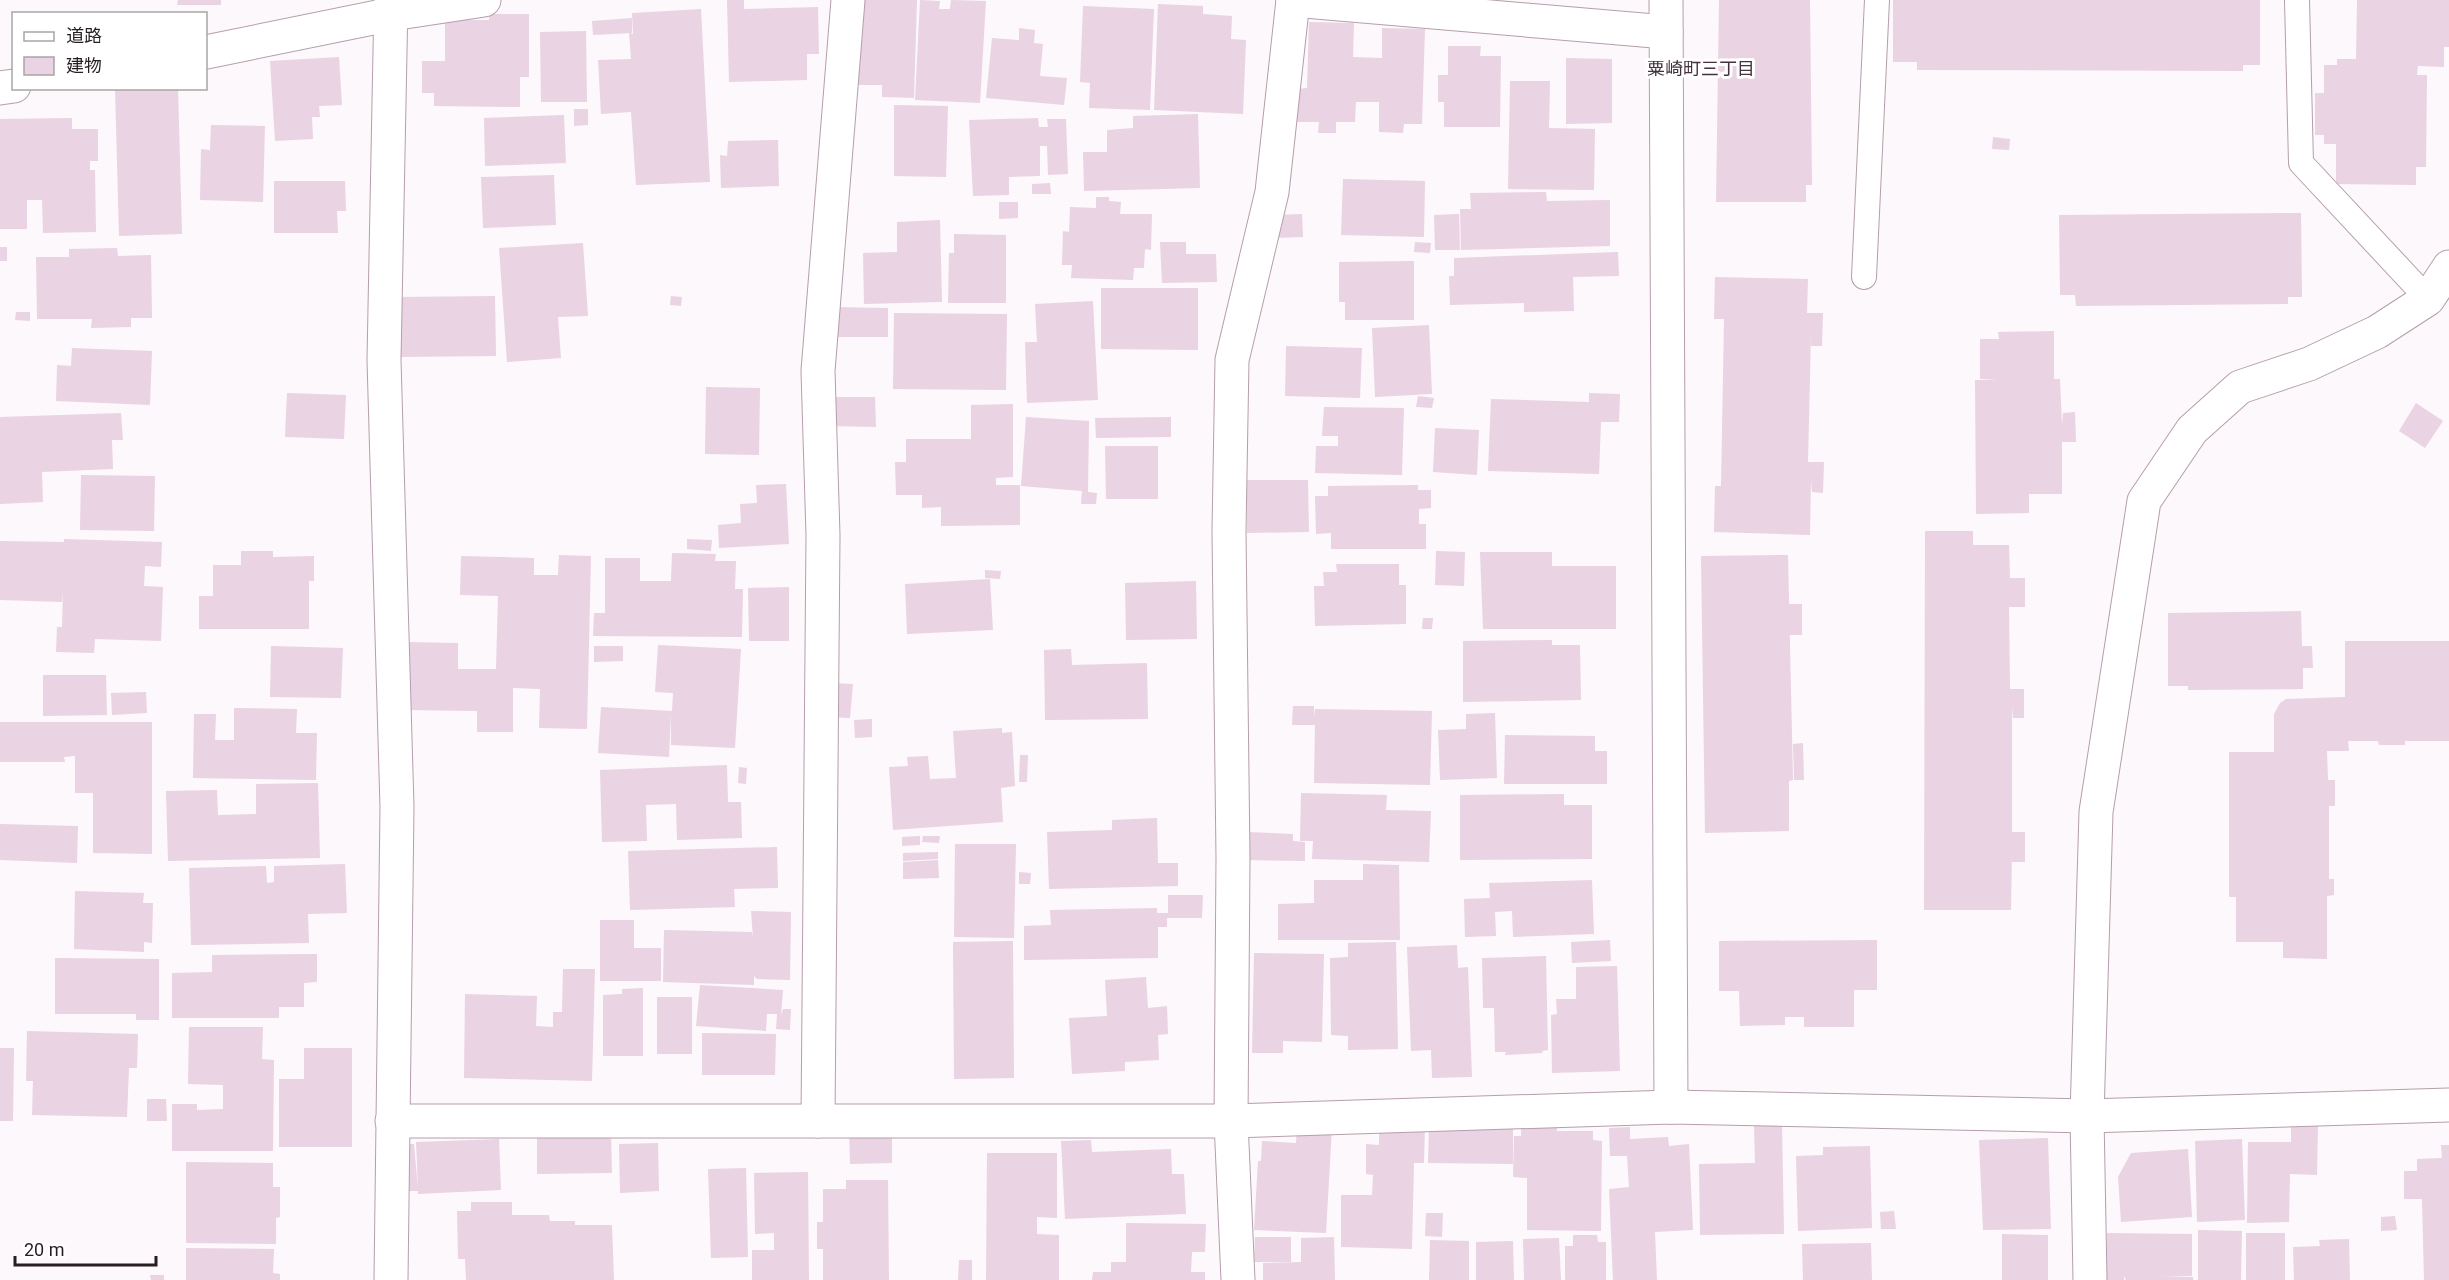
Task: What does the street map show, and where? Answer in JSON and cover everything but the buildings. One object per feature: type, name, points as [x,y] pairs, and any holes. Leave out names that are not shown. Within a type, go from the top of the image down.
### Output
[{"type":"street","points":[[207,52],[392,7],[484,0]]},
{"type":"street","points":[[818,1121],[823,535],[818,371],[848,0]]},
{"type":"street","points":[[1238,1280],[1231,1121],[1233,858],[1229,531],[1232,360],[1272,192],[1293,0],[1666,33]]},
{"type":"street","points":[[1666,0],[1671,1107]]},
{"type":"street","points":[[391,1280],[398,807],[384,360],[392,7]]},
{"type":"street","points":[[2090,1280],[2087,1116],[2096,812],[2144,501],[2192,430],[2240,387],[2309,364],[2377,332],[2428,299],[2449,267]]},
{"type":"street","points":[[392,1121],[1231,1121],[1671,1107],[2087,1116],[2449,1105]]},
{"type":"lane","points":[[1864,277],[1877,0]]},
{"type":"lane","points":[[2297,0],[2301,164],[2428,299]]},
{"type":"district","name":"粟崎町三丁目","points":[[1701,69]]}]
